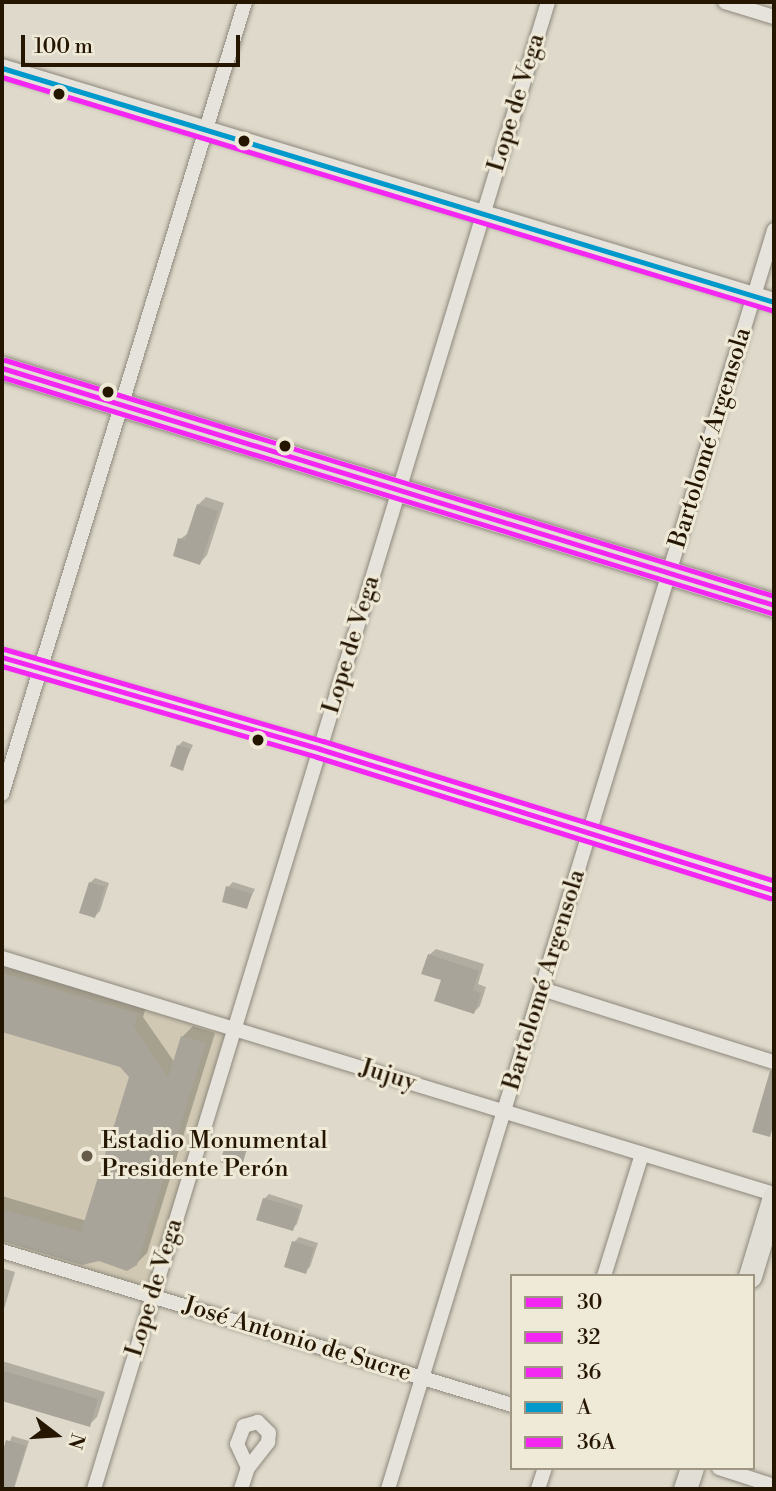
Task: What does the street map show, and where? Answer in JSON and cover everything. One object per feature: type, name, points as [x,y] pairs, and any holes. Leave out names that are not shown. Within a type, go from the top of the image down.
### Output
[{"type":"main road","points":[[2,368],[774,605]]},
{"type":"main road","points":[[751,1274],[774,1196]]},
{"type":"main road","points":[[685,1489],[691,1470]]},
{"type":"street","points":[[2,794],[245,2]]},
{"type":"street","name":"Lope de Vega","points":[[94,1489],[548,2]]},
{"type":"street","points":[[725,2],[774,17]]},
{"type":"street","points":[[2,68],[774,302]]},
{"type":"street","name":"Bartolomé Argensola","points":[[388,1489],[774,230]]},
{"type":"street","points":[[2,657],[320,749],[774,890]]},
{"type":"street","name":"Jujuy","points":[[2,958],[774,1196]]},
{"type":"street","points":[[542,989],[774,1062]]},
{"type":"street","points":[[605,1274],[642,1154]]},
{"type":"street","name":"José Antonio de Sucre","points":[[2,1251],[510,1404]]},
{"type":"street","points":[[241,1489],[248,1468]]},
{"type":"street","points":[[538,1489],[544,1470]]},
{"type":"street","points":[[725,1470],[774,1486]]},
{"type":"shaded area","name":"Estadio Monumental Presidente Perón","points":[[2,959],[234,1030],[153,1297],[2,1251]]},
{"type":"building","points":[[197,504],[218,511],[200,565],[173,556],[178,538],[185,540]]},
{"type":"building","points":[[177,745],[190,749],[183,771],[170,766]]},
{"type":"building","points":[[89,882],[105,887],[95,918],[79,913]]},
{"type":"building","points":[[226,886],[252,894],[247,909],[222,902]]},
{"type":"building","points":[[428,954],[479,971],[473,990],[481,993],[474,1014],[434,1001],[441,980],[421,974]]},
{"type":"building","points":[[2,973],[138,1014],[134,1027],[168,1078],[181,1036],[206,1043],[137,1265],[127,1271],[99,1261],[82,1265],[2,1241],[2,1209],[81,1232],[129,1077],[120,1067],[2,1032]]},
{"type":"building","points":[[770,1071],[774,1071],[774,1123],[770,1137],[752,1132]]},
{"type":"building","points":[[226,1143],[247,1149],[241,1169],[220,1162]]},
{"type":"building","points":[[263,1198],[300,1209],[293,1231],[256,1220]]},
{"type":"building","points":[[292,1241],[314,1248],[306,1274],[284,1267]]},
{"type":"building","points":[[4,1371],[98,1399],[90,1427],[2,1401]]},
{"type":"building","points":[[6,1440],[26,1446],[13,1489],[2,1489],[2,1454]]},
{"type":"transit line","name":"A","points":[[2,68],[774,302]]},
{"type":"transit line","name":"36A","points":[[2,77],[771,310]]},
{"type":"transit line","name":"36","points":[[5,360],[774,596]]},
{"type":"transit line","name":"30","points":[[2,368],[774,605]]},
{"type":"transit line","name":"32","points":[[2,377],[771,613]]},
{"type":"transit line","name":"36","points":[[4,649],[323,741],[774,881]]},
{"type":"transit line","name":"30","points":[[2,657],[320,749],[774,890]]},
{"type":"transit line","name":"32","points":[[2,666],[317,757],[771,898]]},
{"type":"place","name":"Estadio Monumental Presidente Perón","points":[[87,1156]]}]
